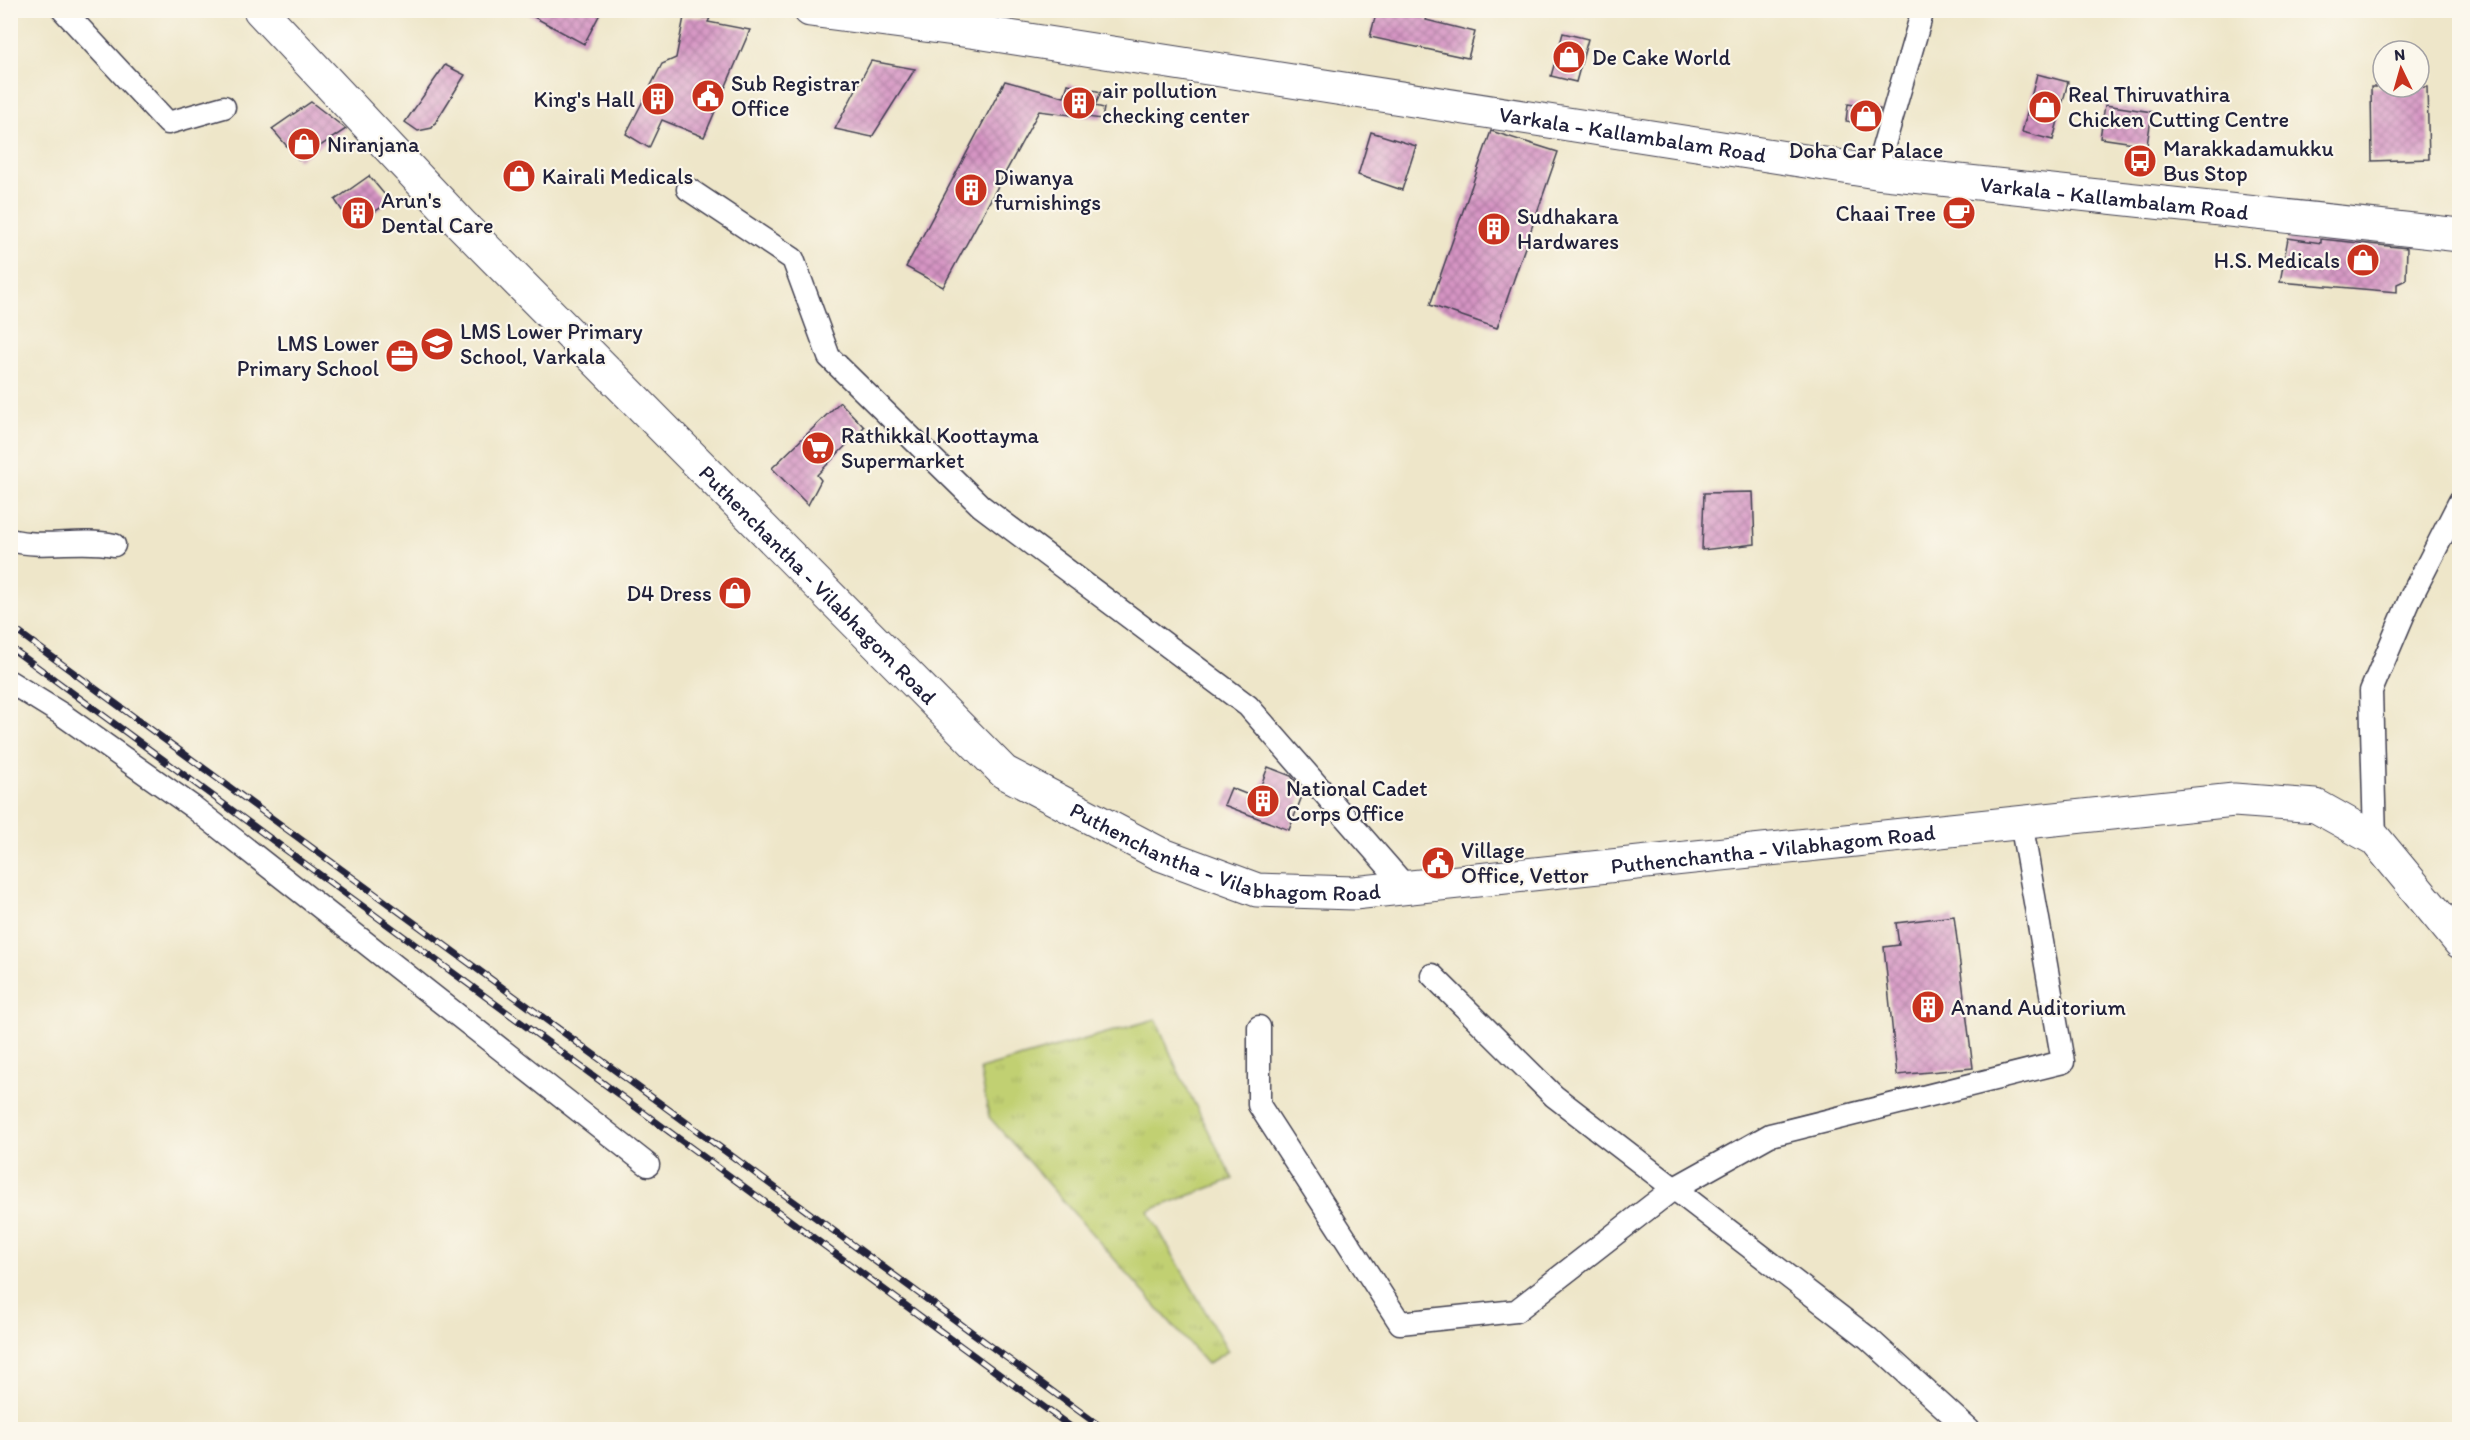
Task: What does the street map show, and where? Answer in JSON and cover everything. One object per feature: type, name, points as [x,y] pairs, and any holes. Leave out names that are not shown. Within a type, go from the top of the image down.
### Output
[{"type":"main road","name":"Puthenchantha - Vilabhagom Road","points":[[260,10],[460,223],[1004,772],[1160,854],[1257,890],[1354,893],[2234,800],[2316,806],[2375,839],[2460,942]]},
{"type":"main road","name":"Varkala - Kallambalam Road","points":[[810,10],[986,21],[1875,172],[2460,235]]},
{"type":"main road","points":[[2404,229],[2460,213]]},
{"type":"street","points":[[63,10],[168,123],[224,107]]},
{"type":"street","points":[[1875,172],[1923,10]]},
{"type":"street","points":[[688,189],[793,259],[829,357],[981,506],[1248,706],[1406,887]]},
{"type":"street","points":[[2375,839],[2372,692],[2411,597],[2460,501]]},
{"type":"street","points":[[10,540],[24,544],[73,541],[114,545]]},
{"type":"street","points":[[10,682],[60,713],[193,807],[648,1165]]},
{"type":"street","points":[[1259,1027],[1259,1105],[1400,1323],[1516,1311],[1673,1189],[1770,1135],[2063,1062],[2021,822]]},
{"type":"street","points":[[1432,975],[1554,1096],[1868,1338],[1969,1430]]},
{"type":"green space","points":[[1156,1019],[1177,1069],[1233,1179],[1148,1211],[1228,1351],[1207,1364],[989,1117],[980,1069]]},
{"type":"building","points":[[521,10],[602,10],[584,44]]},
{"type":"building","points":[[1377,10],[1429,10],[1426,20],[1475,32],[1468,58],[1370,37]]},
{"type":"building","points":[[684,17],[710,18],[708,22],[750,30],[704,137],[662,120],[649,148],[626,134],[662,64],[676,58]]},
{"type":"building","name":"De Cake World","points":[[1563,33],[1588,39],[1576,82],[1551,76]]},
{"type":"building","points":[[871,61],[915,69],[872,137],[835,129]]},
{"type":"building","points":[[445,65],[465,75],[432,128],[418,131],[405,122]]},
{"type":"building","name":"Real Thiruvathira Chicken Cutting Centre","points":[[2037,74],[2068,82],[2053,140],[2022,132]]},
{"type":"building","name":"Diwanya furnishings","points":[[1005,81],[1064,97],[1068,84],[1101,92],[1095,106],[1104,108],[1102,119],[1039,111],[943,287],[906,267]]},
{"type":"building","points":[[2371,99],[2427,99],[2429,159],[2372,161]]},
{"type":"building","name":"Niranjana","points":[[311,102],[346,129],[299,160],[272,129]]},
{"type":"building","name":"Doha Car Palace","points":[[1848,104],[1880,109],[1875,126],[1846,121]]},
{"type":"building","points":[[2105,105],[2152,112],[2147,145],[2100,138]]},
{"type":"building","name":"Sudhakara Hardwares","points":[[1491,131],[1558,152],[1497,328],[1430,305]]},
{"type":"building","points":[[1371,132],[1416,146],[1402,190],[1358,175]]},
{"type":"building","name":"Arun's Dental Care","points":[[369,176],[390,201],[353,227],[335,200]]},
{"type":"building","name":"H.S. Medicals","points":[[2288,238],[2321,243],[2321,239],[2407,248],[2406,280],[2397,284],[2397,292],[2280,282]]},
{"type":"building","name":"Rathikkal Koottayma Supermarket","points":[[840,402],[864,427],[817,475],[821,480],[808,505],[772,468]]},
{"type":"building","points":[[1753,492],[1755,544],[1702,550],[1704,493]]},
{"type":"building","name":"National Cadet Corps Office","points":[[1268,767],[1291,776],[1304,791],[1289,830],[1224,805],[1231,788],[1256,798]]},
{"type":"building","name":"Anand Auditorium","points":[[1954,916],[1973,1068],[1897,1075],[1884,947],[1899,945],[1896,923]]},
{"type":"railway","points":[[10,626],[1105,1430]]},
{"type":"railway","points":[[10,647],[1075,1430]]},
{"type":"place","name":"De Cake World","points":[[1569,57]]},
{"type":"place","name":"Sub Registrar Office","points":[[708,96]]},
{"type":"place","name":"King's Hall","points":[[658,99]]},
{"type":"place","name":"air pollution checking center","points":[[1079,103]]},
{"type":"place","name":"Real Thiruvathira Chicken Cutting Centre","points":[[2045,107]]},
{"type":"place","name":"Doha Car Palace","points":[[1866,116]]},
{"type":"place","name":"Niranjana","points":[[304,144]]},
{"type":"place","name":"Marakkadamukku Bus Stop","points":[[2140,161]]},
{"type":"place","name":"Kairali Medicals","points":[[519,176]]},
{"type":"place","name":"Diwanya furnishings","points":[[971,190]]},
{"type":"place","name":"Arun's Dental Care","points":[[358,213]]},
{"type":"place","name":"Chaai Tree","points":[[1959,213]]},
{"type":"place","name":"Sudhakara Hardwares","points":[[1494,229]]},
{"type":"place","name":"H.S. Medicals","points":[[2363,260]]},
{"type":"place","name":"LMS Lower Primary School, Varkala","points":[[437,344]]},
{"type":"place","name":"LMS Lower Primary School","points":[[402,356]]},
{"type":"place","name":"Rathikkal Koottayma Supermarket","points":[[818,448]]},
{"type":"place","name":"D4 Dress","points":[[735,593]]},
{"type":"place","name":"National Cadet Corps Office","points":[[1263,801]]},
{"type":"place","name":"Village Office, Vettor","points":[[1438,863]]},
{"type":"place","name":"Anand Auditorium","points":[[1928,1007]]}]
